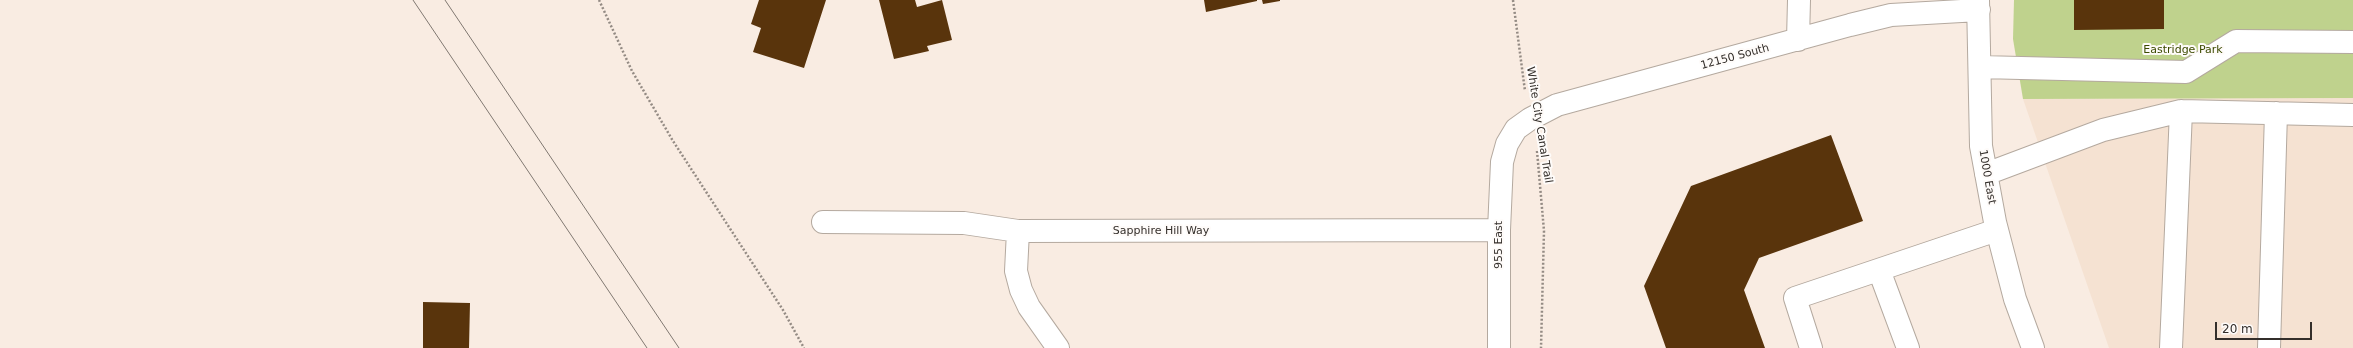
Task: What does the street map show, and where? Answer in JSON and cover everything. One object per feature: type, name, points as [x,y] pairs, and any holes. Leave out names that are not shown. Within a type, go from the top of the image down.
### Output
[{"type":"street","points":[[1798,40],[1799,0]]},
{"type":"street","name":"12150 South","points":[[1507,144],[1516,130],[1530,119],[1557,105],[1891,15],[1978,5]]},
{"type":"street","name":"1000 East","points":[[1978,5],[1981,146],[1997,230],[2015,299],[2033,348]]},
{"type":"street","points":[[1980,67],[2186,72],[2236,41],[2353,42]]},
{"type":"street","points":[[1986,174],[2103,130],[2181,111],[2353,115]]},
{"type":"street","points":[[2171,348],[2181,111]]},
{"type":"street","points":[[2269,348],[2276,113]]},
{"type":"street","name":"955 East","points":[[1499,348],[1500,183],[1507,144]]},
{"type":"street","name":"Sapphire Hill Way","points":[[823,222],[964,223],[1018,231],[1499,230]]},
{"type":"street","points":[[1811,348],[1795,298],[1997,230]]},
{"type":"street","points":[[1018,231],[1016,271],[1021,290],[1029,307],[1058,348]]},
{"type":"street","points":[[1879,270],[1908,348]]},
{"type":"path","points":[[599,0],[632,71],[673,141],[783,310],[804,348]]},
{"type":"path","name":"White City Canal Trail","points":[[1513,0],[1530,119],[1539,165],[1544,231],[1542,348]]},
{"type":"shaded area","points":[[2353,98],[2353,348],[2109,348],[2023,99]]},
{"type":"green space","name":"Eastridge Park","points":[[2014,0],[2353,0],[2353,98],[2023,99],[2013,39]]},
{"type":"building","points":[[759,0],[826,0],[804,68],[753,52],[761,28],[751,24]]},
{"type":"building","points":[[879,0],[915,0],[917,7],[942,0],[952,40],[927,46],[929,51],[894,59]]},
{"type":"building","points":[[1204,0],[1257,0],[1257,1],[1206,12]]},
{"type":"building","points":[[1262,0],[1280,0],[1280,1],[1263,4]]},
{"type":"building","points":[[2074,0],[2164,0],[2164,29],[2074,30]]},
{"type":"building","points":[[1831,135],[1863,221],[1759,258],[1744,290],[1765,348],[1666,348],[1644,286],[1691,186]]},
{"type":"building","points":[[423,302],[470,303],[469,348],[423,348]]},
{"type":"tram line","points":[[413,0],[647,348]]},
{"type":"tram line","points":[[445,0],[679,348]]}]
